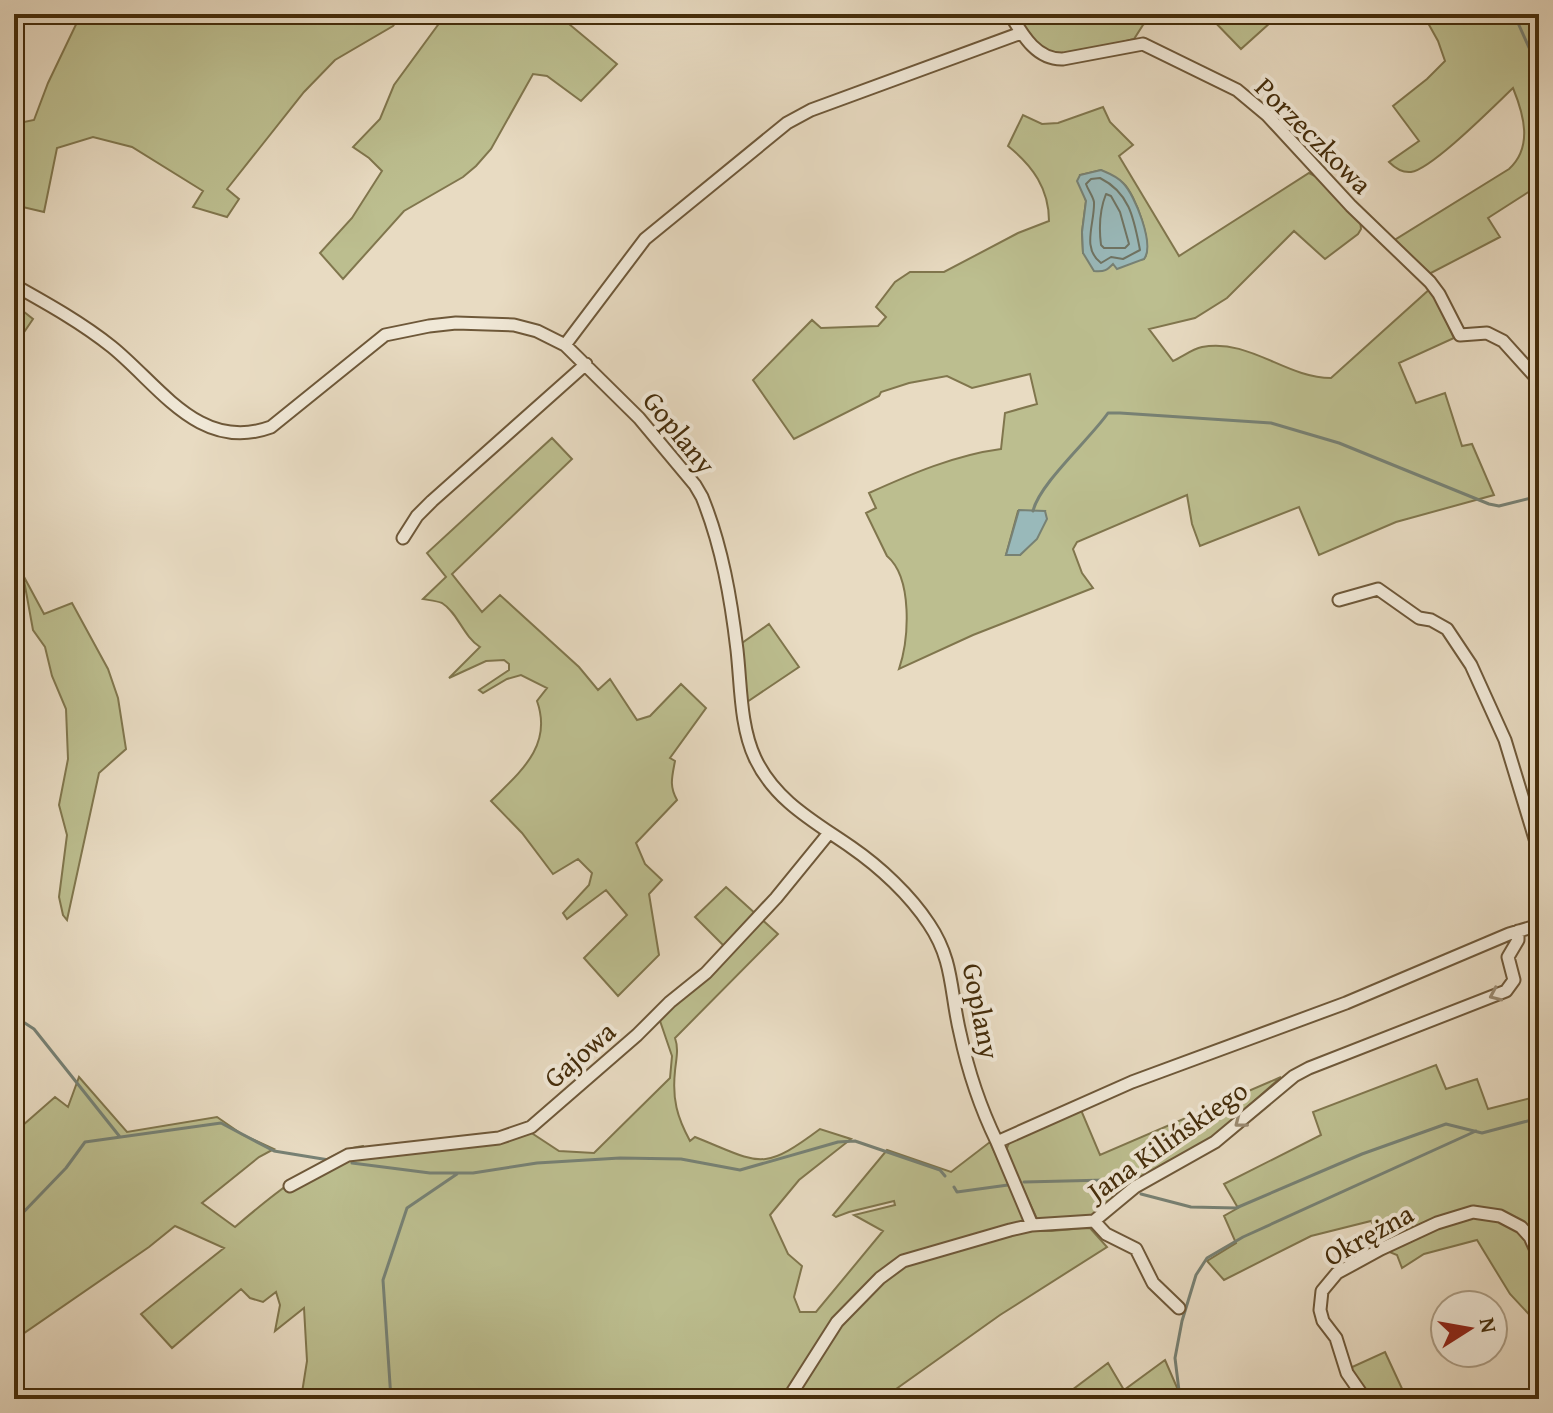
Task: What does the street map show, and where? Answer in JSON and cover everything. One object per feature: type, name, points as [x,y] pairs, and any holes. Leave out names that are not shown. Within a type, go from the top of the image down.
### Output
[{"type":"street","name":"Porzeczkowa","points":[[1010,14],[1021,33],[1050,59],[1143,44],[1237,90],[1267,115],[1351,206],[1430,282],[1460,335],[1487,333],[1503,341],[1539,381]]},
{"type":"street","points":[[565,345],[645,239],[782,126],[811,110],[1021,33]]},
{"type":"street","name":"Goplany","points":[[14,285],[114,348],[183,412],[212,428],[238,434],[255,433],[271,427],[372,343],[401,331],[456,323],[514,325],[537,331],[565,345],[586,364],[641,420],[702,497],[730,592],[744,711],[754,757],[777,792],[798,812],[877,868],[912,902],[941,942],[948,959],[971,1079],[1032,1225]]},
{"type":"street","points":[[403,538],[417,516],[432,501],[586,364]]},
{"type":"street","points":[[1339,600],[1378,589],[1419,618],[1431,620],[1447,629],[1471,665],[1505,740],[1539,852]]},
{"type":"street","name":"Gajowa","points":[[290,1186],[348,1155],[486,1140],[519,1133],[531,1127],[706,973],[800,870],[829,833]]},
{"type":"street","points":[[997,1142],[1132,1082],[1334,1008],[1538,922]]},
{"type":"street","name":"Jana Kilińskiego","points":[[788,1399],[837,1322],[880,1278],[903,1261],[1032,1225],[1094,1221],[1135,1187],[1215,1142],[1294,1076],[1506,991],[1514,980],[1508,957],[1518,940],[1518,931]]},
{"type":"street","name":"Okrężna","points":[[1365,1399],[1347,1373],[1336,1338],[1323,1321],[1320,1310],[1322,1291],[1337,1273],[1437,1223],[1473,1212],[1500,1216],[1521,1227],[1530,1237],[1539,1257]]},
{"type":"street","points":[[1094,1221],[1106,1234],[1136,1249],[1153,1283],[1179,1308]]},
{"type":"green space","points":[[81,14],[402,14],[393,26],[335,60],[304,92],[227,189],[239,199],[227,217],[193,207],[203,191],[132,147],[93,137],[57,148],[44,212],[14,205],[14,124],[34,120]]},
{"type":"green space","points":[[446,14],[557,14],[617,64],[581,101],[547,76],[533,74],[491,149],[476,166],[463,177],[404,211],[343,279],[320,253],[352,218],[382,171],[353,147],[380,119],[394,85]]},
{"type":"green space","points":[[1014,14],[1156,14],[1143,25],[1134,39],[1090,50],[1056,54],[1037,45]]},
{"type":"green space","points":[[1207,14],[1280,14],[1241,49]]},
{"type":"green space","points":[[1423,14],[1533,14],[1539,44],[1539,203],[1530,191],[1488,218],[1500,237],[1429,274],[1393,241],[1509,169],[1521,151],[1524,130],[1513,88],[1463,135],[1421,168],[1405,172],[1389,162],[1419,141],[1393,106],[1445,61]]},
{"type":"green space","points":[[1103,107],[1110,122],[1133,145],[1119,156],[1179,256],[1309,173],[1317,177],[1360,220],[1358,234],[1325,259],[1294,231],[1227,298],[1195,318],[1149,329],[1173,361],[1198,348],[1219,346],[1252,353],[1298,372],[1331,378],[1431,288],[1454,338],[1399,363],[1416,403],[1445,393],[1462,446],[1472,444],[1494,495],[1396,522],[1319,555],[1299,507],[1200,546],[1187,495],[1077,542],[1073,549],[1082,573],[1093,588],[973,635],[899,669],[905,642],[905,594],[895,566],[866,513],[876,508],[869,493],[950,461],[1001,449],[1005,413],[1037,404],[1030,374],[972,388],[947,376],[909,383],[881,392],[879,396],[794,439],[753,380],[812,320],[821,328],[878,326],[886,317],[876,307],[895,282],[910,272],[944,272],[1018,233],[1049,221],[1043,188],[1025,162],[1008,146],[1023,115],[1042,124],[1058,123]],"holes":[[[1101,170],[1123,183],[1133,197],[1147,243],[1144,259],[1111,265],[1083,253],[1086,201],[1080,175]],[[1018,511],[1045,511],[1037,538],[1020,555],[1006,555]]]},
{"type":"green space","points":[[14,304],[33,319],[14,347]]},
{"type":"green space","points":[[552,438],[572,459],[452,574],[482,612],[500,595],[579,667],[598,690],[610,679],[637,720],[650,716],[681,684],[706,708],[670,758],[675,761],[672,786],[677,800],[636,843],[645,864],[662,880],[649,894],[659,955],[618,996],[584,958],[627,915],[606,890],[567,919],[563,913],[589,885],[592,873],[578,859],[553,874],[522,833],[491,801],[523,768],[537,745],[541,717],[537,701],[547,688],[521,675],[483,693],[479,690],[509,670],[509,664],[504,660],[486,661],[449,678],[480,647],[448,607],[423,599],[446,577],[427,553]]},
{"type":"green space","points":[[23,575],[44,614],[72,603],[108,669],[118,698],[126,749],[99,773],[67,920],[59,897],[67,835],[59,805],[68,759],[66,709],[52,676],[45,647],[33,630]]},
{"type":"green space","points":[[769,624],[799,667],[747,702],[742,643]]},
{"type":"green space","points":[[726,887],[778,934],[675,1038],[675,1099],[690,1141],[695,1137],[748,1157],[772,1158],[820,1129],[851,1139],[799,1180],[770,1215],[788,1254],[802,1266],[794,1297],[800,1312],[816,1312],[883,1231],[854,1215],[895,1205],[894,1201],[836,1217],[833,1215],[887,1150],[951,1172],[990,1142],[1029,1229],[1090,1228],[1107,1247],[1000,1315],[882,1399],[301,1399],[307,1361],[304,1308],[275,1331],[280,1305],[276,1292],[263,1302],[250,1298],[241,1289],[172,1348],[141,1314],[224,1248],[175,1226],[14,1340],[14,1133],[55,1097],[68,1107],[79,1077],[127,1132],[217,1117],[243,1135],[274,1149],[259,1157],[202,1203],[235,1227],[314,1167],[363,1146],[364,1155],[530,1132],[559,1151],[594,1153],[670,1078],[672,1056],[658,1015],[729,951],[695,917]]},
{"type":"green space","points":[[1436,1065],[1446,1089],[1477,1079],[1488,1109],[1539,1096],[1539,1248],[1498,1211],[1472,1206],[1384,1243],[1371,1221],[1311,1236],[1224,1280],[1207,1261],[1236,1243],[1224,1216],[1238,1208],[1224,1184],[1321,1135],[1313,1112]]},
{"type":"green space","points":[[1281,1077],[1212,1139],[1128,1184],[1095,1214],[1083,1219],[1037,1219],[1006,1151],[1010,1140],[1081,1110],[1100,1155]]},
{"type":"green space","points":[[1461,1217],[1501,1219],[1527,1238],[1539,1261],[1539,1325],[1510,1294],[1477,1240],[1424,1254],[1402,1268],[1397,1255],[1387,1251]]},
{"type":"green space","points":[[1385,1352],[1404,1393],[1395,1396],[1396,1399],[1368,1399],[1350,1368]]},
{"type":"green space","points":[[1165,1360],[1182,1399],[1060,1399],[1108,1363],[1124,1390]]},
{"type":"water","points":[[1101,170],[1121,181],[1128,189],[1142,220],[1147,252],[1144,259],[1117,269],[1113,264],[1105,270],[1094,271],[1083,253],[1086,201],[1077,181],[1080,175]]},
{"type":"water","points":[[1019,510],[1045,511],[1047,519],[1037,539],[1020,555],[1006,555]]},
{"type":"waterway","points":[[1514,14],[1539,70]]},
{"type":"waterway","points":[[1033,511],[1045,488],[1108,413],[1271,423],[1339,443],[1489,504],[1499,506],[1539,496]]},
{"type":"waterway","points":[[14,1016],[34,1029],[120,1137]]},
{"type":"waterway","points":[[1141,1194],[1191,1207],[1236,1208],[1362,1154],[1446,1124],[1482,1133],[1539,1118]]},
{"type":"waterway","points":[[14,1222],[66,1168],[85,1142],[221,1123],[274,1151],[329,1160]]},
{"type":"waterway","points":[[1180,1399],[1175,1358],[1182,1321],[1196,1275],[1207,1258],[1243,1237],[1476,1131]]},
{"type":"waterway","points":[[352,1163],[430,1173],[473,1173],[537,1163],[620,1158],[681,1159],[740,1170],[838,1142],[855,1141],[940,1170],[945,1176]]},
{"type":"waterway","points":[[391,1399],[383,1280],[407,1208],[457,1174]]},
{"type":"waterway","points":[[1024,1182],[1107,1180],[1123,1189]]},
{"type":"waterway","points":[[954,1187],[957,1192],[1008,1185]]}]
